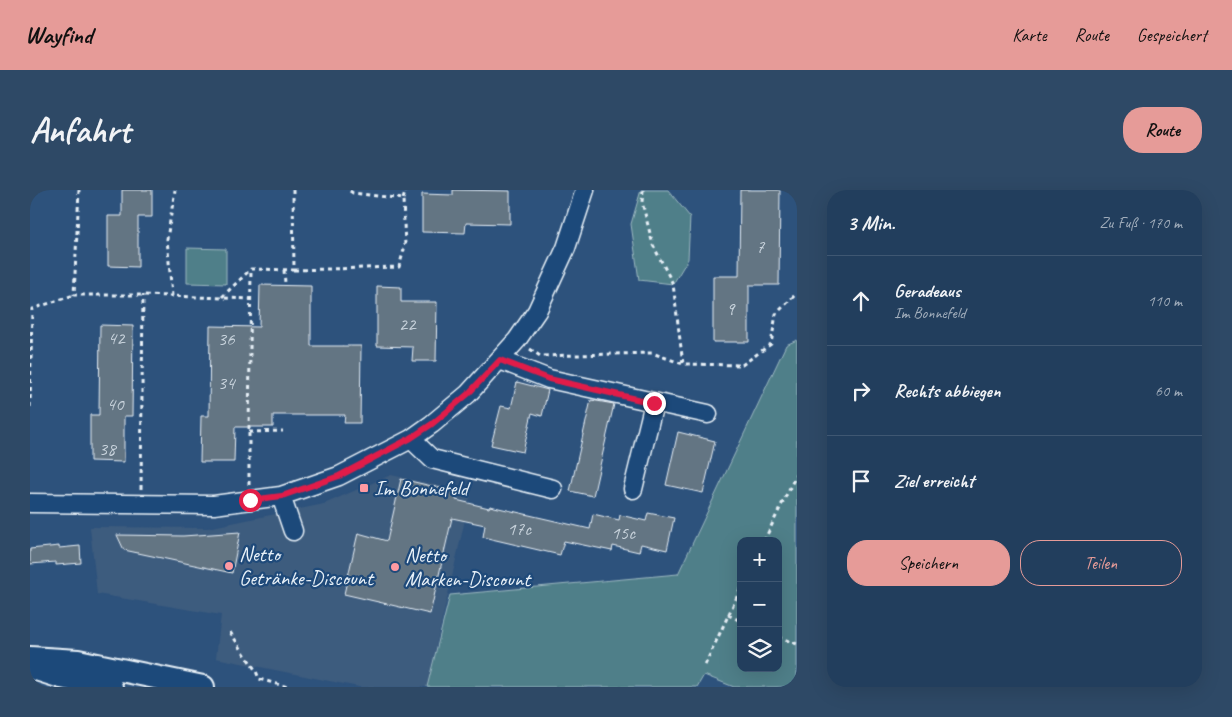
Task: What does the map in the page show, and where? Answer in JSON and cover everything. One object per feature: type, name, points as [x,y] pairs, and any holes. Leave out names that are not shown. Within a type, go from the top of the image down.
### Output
[{"type":"main road","points":[[30,658],[78,662],[203,687]]},
{"type":"main road","points":[[30,667],[61,677],[111,687]]},
{"type":"street","points":[[30,503],[214,505],[282,496],[339,476],[411,438],[432,424],[468,394],[517,340],[537,311],[566,248],[585,190]]},
{"type":"street","points":[[500,360],[549,379],[708,414]]},
{"type":"street","points":[[633,489],[654,403]]},
{"type":"street","points":[[411,438],[432,459],[553,489]]},
{"type":"street","points":[[282,496],[293,531]]},
{"type":"path","points":[[74,296],[79,190]]},
{"type":"path","points":[[172,296],[167,239],[175,190]]},
{"type":"path","points":[[293,190],[294,270]]},
{"type":"path","points":[[348,190],[353,193],[403,199]]},
{"type":"path","points":[[221,297],[251,270],[399,267],[405,246],[403,199],[406,190]]},
{"type":"path","points":[[643,190],[642,202],[653,245],[673,284],[683,364]]},
{"type":"path","points":[[250,500],[251,270]]},
{"type":"path","points":[[284,270],[285,283]]},
{"type":"path","points":[[517,340],[540,356],[652,353],[683,364],[742,365],[772,344],[776,314],[797,294]]},
{"type":"path","points":[[141,505],[143,295]]},
{"type":"path","points":[[30,407],[31,309],[74,296],[143,295],[251,299]]},
{"type":"path","points":[[249,432],[283,431]]},
{"type":"path","points":[[766,537],[797,473]]},
{"type":"path","points":[[705,665],[737,596]]},
{"type":"path","points":[[728,615],[737,619]]},
{"type":"path","points":[[230,632],[259,678],[288,687]]},
{"type":"path","points":[[782,638],[797,644]]},
{"type":"shaded area","points":[[391,475],[471,493],[427,687],[359,687],[216,658],[221,615],[97,594],[90,527],[208,528],[324,504]]},
{"type":"green space","points":[[641,190],[668,190],[690,217],[688,259],[673,284],[639,280],[631,224]]},
{"type":"green space","points":[[187,248],[226,249],[226,284],[187,283]]},
{"type":"green space","points":[[797,340],[797,687],[734,687],[704,675],[697,687],[427,687],[450,595],[678,574],[786,345]]},
{"type":"building","points":[[122,190],[152,190],[152,217],[138,217],[138,267],[108,266],[108,216],[122,216]]},
{"type":"building","points":[[453,190],[510,191],[510,224],[466,223],[465,233],[422,232],[422,194],[453,195]]},
{"type":"building","points":[[740,190],[780,190],[779,285],[749,285],[749,342],[713,342],[713,276],[739,276]]},
{"type":"building","points":[[260,285],[311,286],[311,346],[361,346],[360,423],[344,423],[345,415],[273,415],[273,427],[235,427],[234,462],[200,462],[201,416],[209,416],[210,326],[259,327]]},
{"type":"building","points":[[377,286],[401,287],[401,302],[437,302],[436,361],[412,361],[413,347],[377,346]]},
{"type":"building","points":[[100,325],[133,326],[132,416],[124,416],[124,462],[90,461],[90,415],[99,415]]},
{"type":"building","points":[[517,382],[548,390],[542,416],[532,413],[523,452],[491,445],[501,406],[511,408]]},
{"type":"building","points":[[591,400],[614,404],[593,496],[570,491]]},
{"type":"building","points":[[678,432],[715,441],[703,493],[666,485]]},
{"type":"building","name":"Netto Marken-Discount","points":[[401,479],[458,492],[456,500],[590,529],[593,514],[619,520],[620,515],[646,521],[648,513],[674,518],[667,550],[641,544],[639,552],[613,546],[612,551],[564,541],[560,555],[483,537],[485,525],[452,518],[430,614],[344,594],[358,533],[387,541]]},
{"type":"building","points":[[240,532],[232,573],[124,550],[117,535],[183,536]]},
{"type":"building","points":[[59,546],[59,548],[80,546],[81,563],[56,565],[56,562],[30,564],[30,549]]},
{"type":"place","name":"Im Bonnefeld","points":[[364,488]]},
{"type":"place","name":"Netto Getränke-Discount","points":[[229,566]]},
{"type":"place","name":"Netto Marken-Discount","points":[[395,567]]},
{"type":"route","points":[[250,500],[282,496],[339,476],[411,438],[432,424],[468,394],[500,360],[549,379],[654,403]]}]
